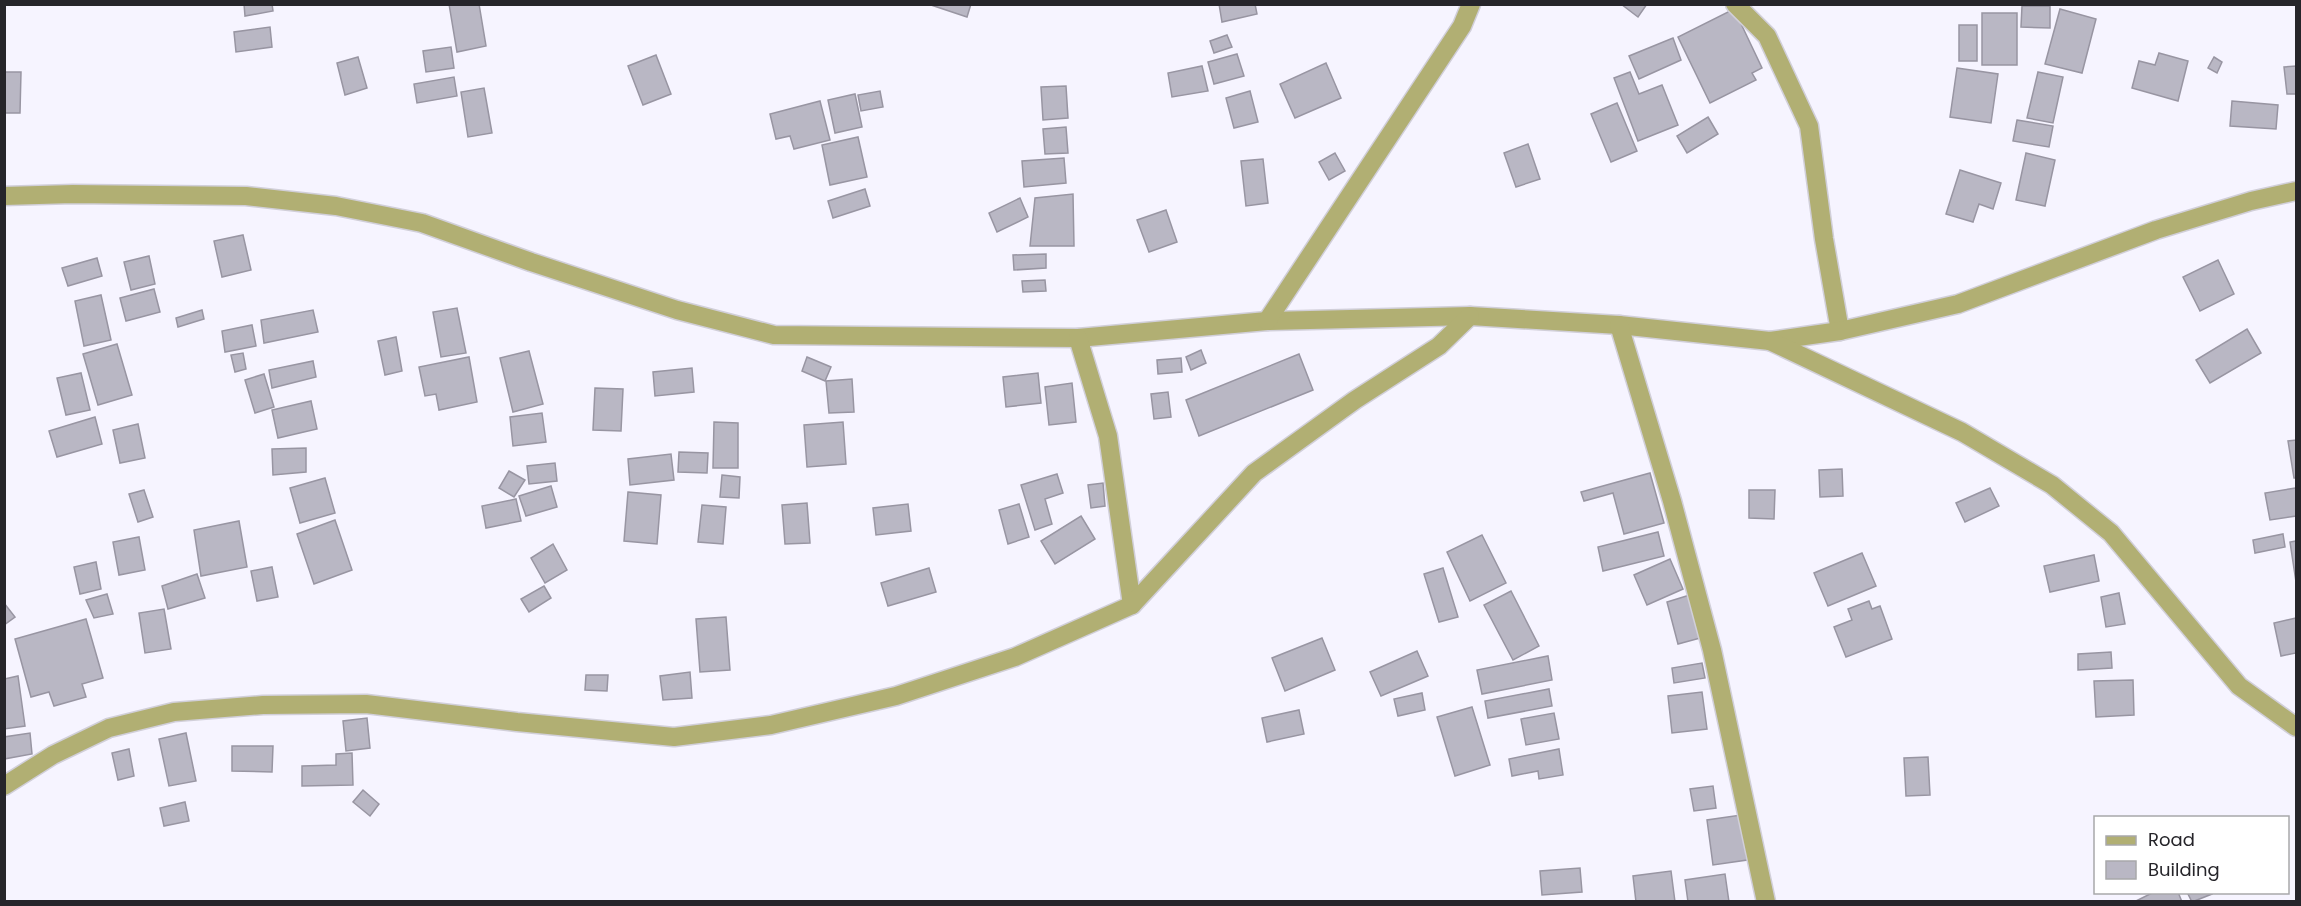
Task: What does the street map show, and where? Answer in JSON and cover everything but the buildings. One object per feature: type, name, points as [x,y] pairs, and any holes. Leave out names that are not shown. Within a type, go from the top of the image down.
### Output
[{"type":"street","points":[[1267,321],[1462,26],[1471,4]]},
{"type":"street","points":[[1736,4],[1767,36],[1809,126],[1824,239],[1840,331]]},
{"type":"street","points":[[4,196],[73,194],[246,196],[336,206],[422,223],[677,310],[774,335],[1078,338],[1267,321],[1470,316],[1619,325],[1770,341],[1840,331],[1958,304],[2156,230],[2251,201],[2296,191]]},
{"type":"street","points":[[4,786],[54,755],[109,728],[185,711],[263,705],[366,704],[517,722],[674,736],[771,725],[896,696],[1015,657],[1132,605],[1254,473],[1355,400],[1439,346],[1470,316]]},
{"type":"street","points":[[1619,325],[1672,501],[1712,650],[1766,902]]},
{"type":"street","points":[[1078,338],[1108,436],[1132,605]]},
{"type":"street","points":[[1770,341],[1962,432],[2052,485],[2111,532],[2239,687],[2296,727]]}]
